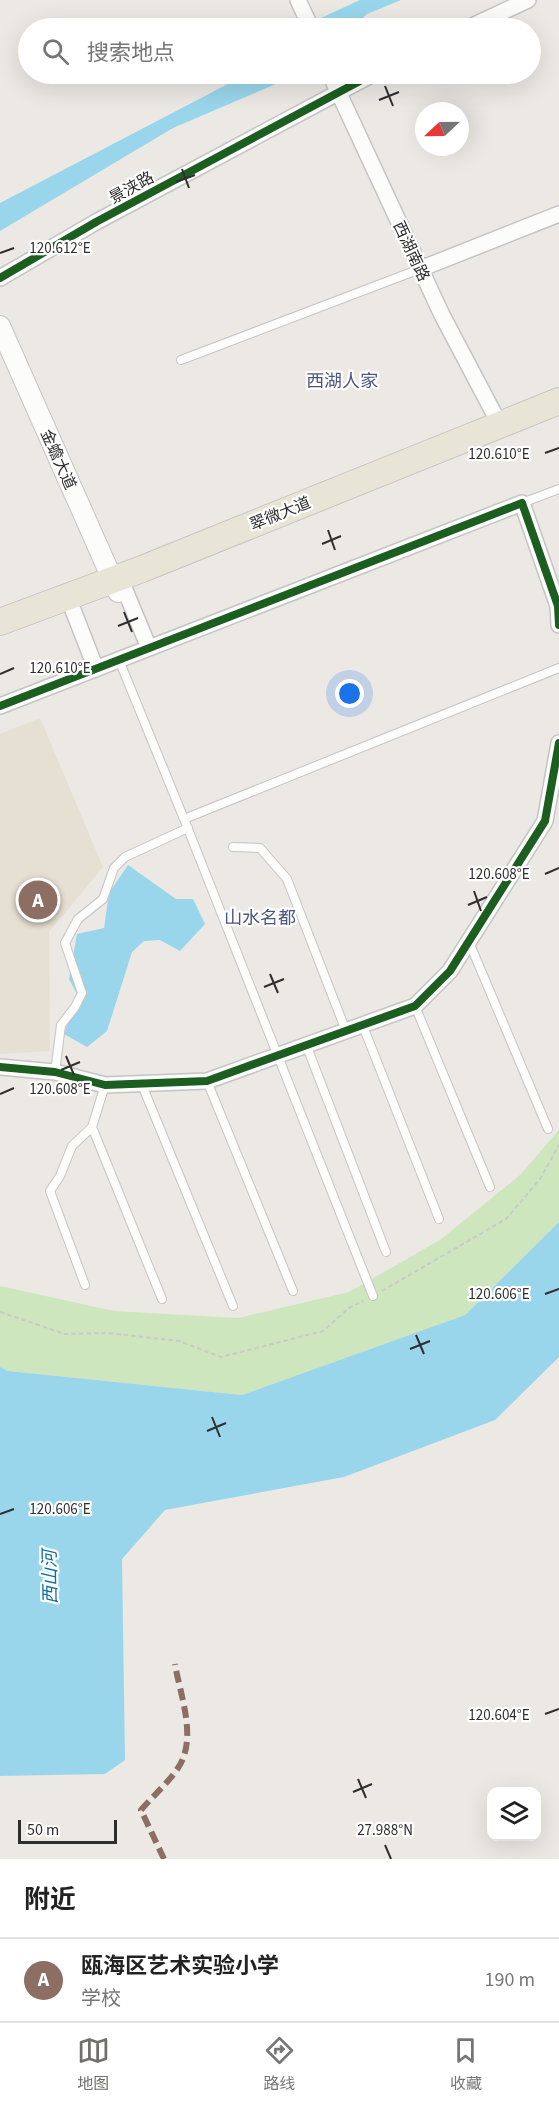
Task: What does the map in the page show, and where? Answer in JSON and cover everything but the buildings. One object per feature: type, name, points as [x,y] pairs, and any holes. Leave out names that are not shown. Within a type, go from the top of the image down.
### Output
[{"type":"main road","name":"翠微大道","points":[[0,638],[72,610],[119,587],[559,401]]},
{"type":"main road","name":"翠微大道","points":[[0,622],[119,587],[559,419]]},
{"type":"street","points":[[489,18],[528,0]]},
{"type":"street","name":"西湖南路","points":[[335,84],[420,269],[500,425]]},
{"type":"street","name":"景浃路","points":[[0,278],[96,222],[351,84]]},
{"type":"street","points":[[420,269],[559,214]]},
{"type":"street","name":"金蟾大道","points":[[0,326],[119,587]]},
{"type":"street","points":[[0,706],[522,503],[558,606],[559,625]]},
{"type":"street","points":[[119,587],[149,648]]},
{"type":"street","points":[[72,610],[96,669]]},
{"type":"street","points":[[0,1067],[55,1072],[105,1085],[207,1081],[347,1033],[415,1005],[450,971],[545,821],[559,743]]},
{"type":"lane","points":[[181,360],[420,269]]},
{"type":"lane","points":[[522,503],[559,489]]},
{"type":"lane","points":[[119,660],[373,1296]]},
{"type":"lane","points":[[184,819],[559,668]]},
{"type":"lane","points":[[55,1072],[61,1025],[82,993],[65,943],[78,919],[103,899],[114,868],[125,857],[188,828]]},
{"type":"lane","points":[[233,847],[260,848],[287,879],[347,1033]]},
{"type":"lane","points":[[469,942],[548,1129]]},
{"type":"lane","points":[[415,1005],[490,1187]]},
{"type":"lane","points":[[363,1026],[439,1219]]},
{"type":"lane","points":[[307,1047],[386,1252]]},
{"type":"lane","points":[[207,1081],[293,1291]]},
{"type":"lane","points":[[85,1285],[50,1191],[60,1176],[72,1146],[92,1126],[105,1085]]},
{"type":"lane","points":[[142,1085],[233,1305]]},
{"type":"lane","points":[[92,1126],[162,1299]]},
{"type":"path","points":[[0,1312],[65,1334],[107,1333],[178,1341],[221,1357],[323,1331],[349,1308],[412,1276],[506,1220],[540,1179],[559,1144]]},
{"type":"shaded area","points":[[40,718],[103,867],[49,932],[50,1051],[0,1054],[0,734]]},
{"type":"green space","points":[[559,1130],[559,1222],[465,1315],[242,1395],[8,1371],[0,1367],[0,1286],[114,1311],[238,1318],[349,1292],[440,1240],[520,1175]]},
{"type":"water","points":[[360,0],[401,0],[362,18],[321,18]]},
{"type":"water","points":[[228,84],[276,84],[173,128],[0,231],[0,203]]},
{"type":"water","points":[[128,865],[176,899],[193,899],[205,924],[180,951],[160,940],[144,941],[132,952],[107,1031],[87,1047],[64,1034],[78,996],[69,979],[77,934],[104,928],[109,893]]},
{"type":"water","name":"西山河","points":[[559,1222],[559,1357],[495,1420],[344,1477],[165,1510],[122,1559],[125,1760],[105,1774],[0,1776],[0,1367],[8,1371],[242,1395],[465,1315]]},
{"type":"marked path","points":[[164,1859],[141,1810],[174,1774],[184,1756],[187,1743],[186,1716],[175,1664]]},
{"type":"cycle path","points":[[0,278],[96,222],[354,84]]},
{"type":"cycle path","points":[[0,706],[522,503],[558,606],[559,625]]},
{"type":"cycle path","points":[[0,1067],[55,1072],[105,1085],[207,1081],[415,1006],[450,971],[545,821],[559,743]]},
{"type":"place","name":"瓯海区艺术实验小学","points":[[38,900]]},
{"type":"district","name":"西湖人家","points":[[342,381]]},
{"type":"district","name":"山水名都","points":[[260,918]]}]
